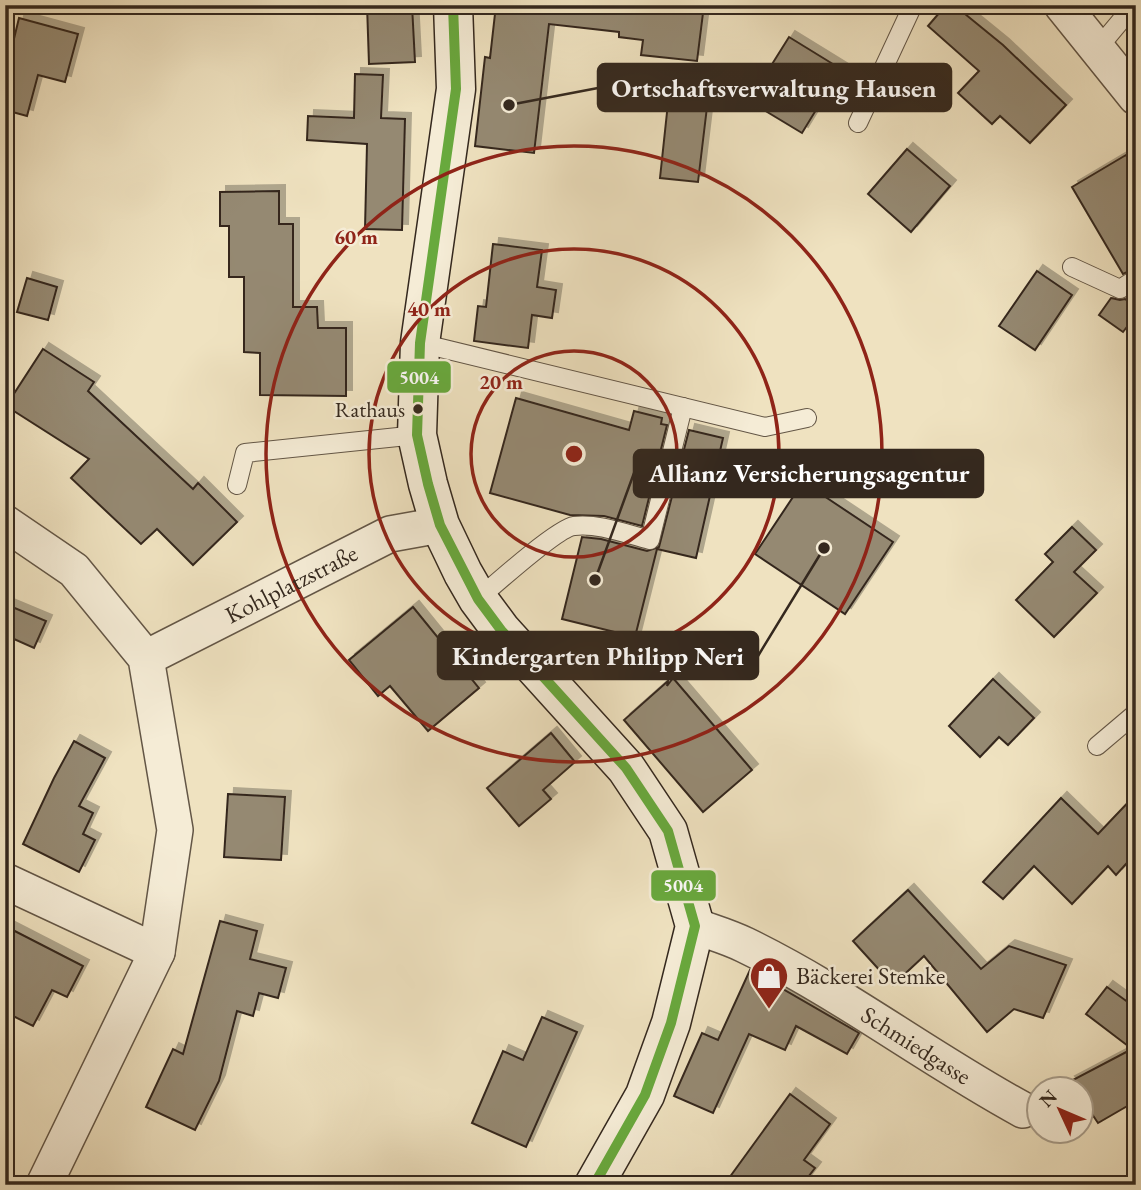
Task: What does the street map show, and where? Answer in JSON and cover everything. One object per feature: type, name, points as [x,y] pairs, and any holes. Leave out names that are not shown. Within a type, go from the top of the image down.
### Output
[{"type":"main road","points":[[453,5],[456,89],[420,343],[417,435],[440,525],[478,598],[502,630],[626,768],[668,831],[695,926],[671,1023],[645,1096],[594,1185]]},
{"type":"street","points":[[1062,5],[1136,97]]},
{"type":"street","points":[[5,523],[74,570],[146,658],[175,830],[157,951],[44,1185]]},
{"type":"street","name":"Kohlplatzstraße","points":[[146,658],[390,534],[440,525]]},
{"type":"street","points":[[5,881],[157,951]]},
{"type":"street","name":"Schmiedgasse","points":[[695,926],[743,944],[804,976],[900,1038],[1023,1110]]},
{"type":"lane","points":[[858,123],[913,5]]},
{"type":"lane","points":[[1098,48],[1134,5]]},
{"type":"lane","points":[[1072,267],[1120,289],[1136,279]]},
{"type":"lane","points":[[420,343],[765,427],[807,418]]},
{"type":"lane","points":[[478,598],[531,553],[572,526],[600,527],[650,540],[683,407]]},
{"type":"lane","points":[[237,485],[246,453],[417,435]]},
{"type":"lane","points":[[1097,746],[1136,713]]},
{"type":"building","points":[[367,5],[412,5],[415,62],[369,64]]},
{"type":"building","points":[[496,5],[704,5],[697,61],[641,55],[643,40],[619,37],[619,32],[549,24],[534,153],[475,146],[485,57],[490,58]]},
{"type":"building","points":[[946,5],[954,5],[1003,45],[1066,105],[1030,143],[1000,116],[992,124],[958,93],[979,71],[928,26]]},
{"type":"building","points":[[19,18],[78,34],[65,82],[38,75],[27,116],[5,110],[5,45],[12,47]]},
{"type":"building","points":[[789,37],[841,69],[802,133],[749,101]]},
{"type":"building","points":[[355,74],[383,75],[381,118],[405,119],[402,230],[365,229],[367,144],[307,140],[308,116],[354,118]]},
{"type":"building","points":[[668,103],[707,107],[698,182],[660,178]]},
{"type":"building","points":[[907,149],[950,186],[911,232],[868,194]]},
{"type":"building","points":[[1126,155],[1136,171],[1136,268],[1123,274],[1072,187]]},
{"type":"building","points":[[279,191],[279,224],[293,224],[293,307],[317,307],[318,328],[346,328],[346,396],[260,395],[260,353],[244,352],[244,277],[229,277],[229,226],[220,226],[220,192]]},
{"type":"building","points":[[493,244],[542,250],[537,287],[556,290],[552,318],[532,315],[528,348],[474,341],[478,306],[486,307]]},
{"type":"building","points":[[1037,271],[1072,295],[1035,350],[999,326]]},
{"type":"building","points":[[27,278],[57,287],[48,320],[17,312]]},
{"type":"building","points":[[1111,298],[1125,299],[1136,307],[1136,315],[1123,332],[1099,315]]},
{"type":"building","points":[[43,349],[94,382],[88,391],[193,489],[198,483],[237,522],[193,565],[157,529],[141,544],[71,478],[89,459],[6,406]]},
{"type":"building","points":[[516,398],[629,430],[634,411],[662,418],[661,424],[667,425],[642,526],[604,516],[570,515],[490,493]]},
{"type":"building","points":[[689,430],[723,438],[696,558],[657,549],[635,637],[562,619],[582,537],[647,551],[659,547]]},
{"type":"building","points":[[803,482],[893,542],[845,614],[755,554]]},
{"type":"building","points":[[1072,527],[1096,550],[1074,572],[1097,593],[1054,637],[1016,600],[1053,562],[1045,554]]},
{"type":"building","points":[[5,604],[46,621],[34,648],[5,635]]},
{"type":"building","points":[[413,607],[479,688],[428,731],[390,686],[378,696],[349,660]]},
{"type":"building","points":[[673,678],[752,770],[703,812],[624,720],[668,681],[667,686]]},
{"type":"building","points":[[993,679],[1034,718],[1008,745],[999,737],[980,757],[949,726]]},
{"type":"building","points":[[551,733],[575,762],[543,790],[551,799],[519,826],[487,788]]},
{"type":"building","points":[[74,741],[105,758],[79,806],[93,813],[83,834],[95,840],[79,872],[23,844]]},
{"type":"building","points":[[228,794],[285,797],[281,860],[224,857]]},
{"type":"building","points":[[1136,794],[1136,853],[1116,875],[1108,866],[1072,904],[1034,866],[1003,899],[983,882],[1061,798],[1098,834]]},
{"type":"building","points":[[908,890],[981,969],[1009,946],[1066,965],[1043,1018],[1014,1009],[987,1032],[924,956],[893,985],[853,941]]},
{"type":"building","points":[[220,921],[257,931],[250,959],[286,968],[278,998],[259,993],[253,1016],[237,1011],[219,1081],[195,1130],[146,1107],[173,1049],[183,1054]]},
{"type":"building","points":[[5,926],[83,966],[67,997],[52,990],[33,1026],[5,1012]]},
{"type":"building","points":[[750,970],[859,1033],[847,1054],[796,1026],[785,1050],[749,1034],[713,1113],[674,1096],[702,1033],[718,1040]]},
{"type":"building","points":[[1107,987],[1136,1008],[1136,1101],[1098,1123],[1096,1074],[1084,1074],[1132,1049],[1086,1014]]},
{"type":"building","points":[[542,1017],[577,1032],[526,1147],[472,1123],[503,1051],[523,1060]]},
{"type":"building","points":[[790,1094],[830,1124],[804,1160],[815,1168],[802,1185],[724,1185]]},
{"type":"transit line","name":"5004","points":[[453,5],[456,89],[420,343],[417,435],[428,484],[440,525],[478,599],[501,630],[626,768],[668,831],[695,926],[671,1023],[645,1095],[594,1185]]},
{"type":"place","name":"Ortschaftsverwaltung Hausen","points":[[509,105]]},
{"type":"place","name":"Rathaus","points":[[418,409]]},
{"type":"place","name":"Kindergarten Philipp Neri","points":[[824,548]]},
{"type":"place","name":"Allianz Versicherungsagentur","points":[[595,580]]},
{"type":"place","name":"Bäckerei Stemke","points":[[769,1010]]}]
